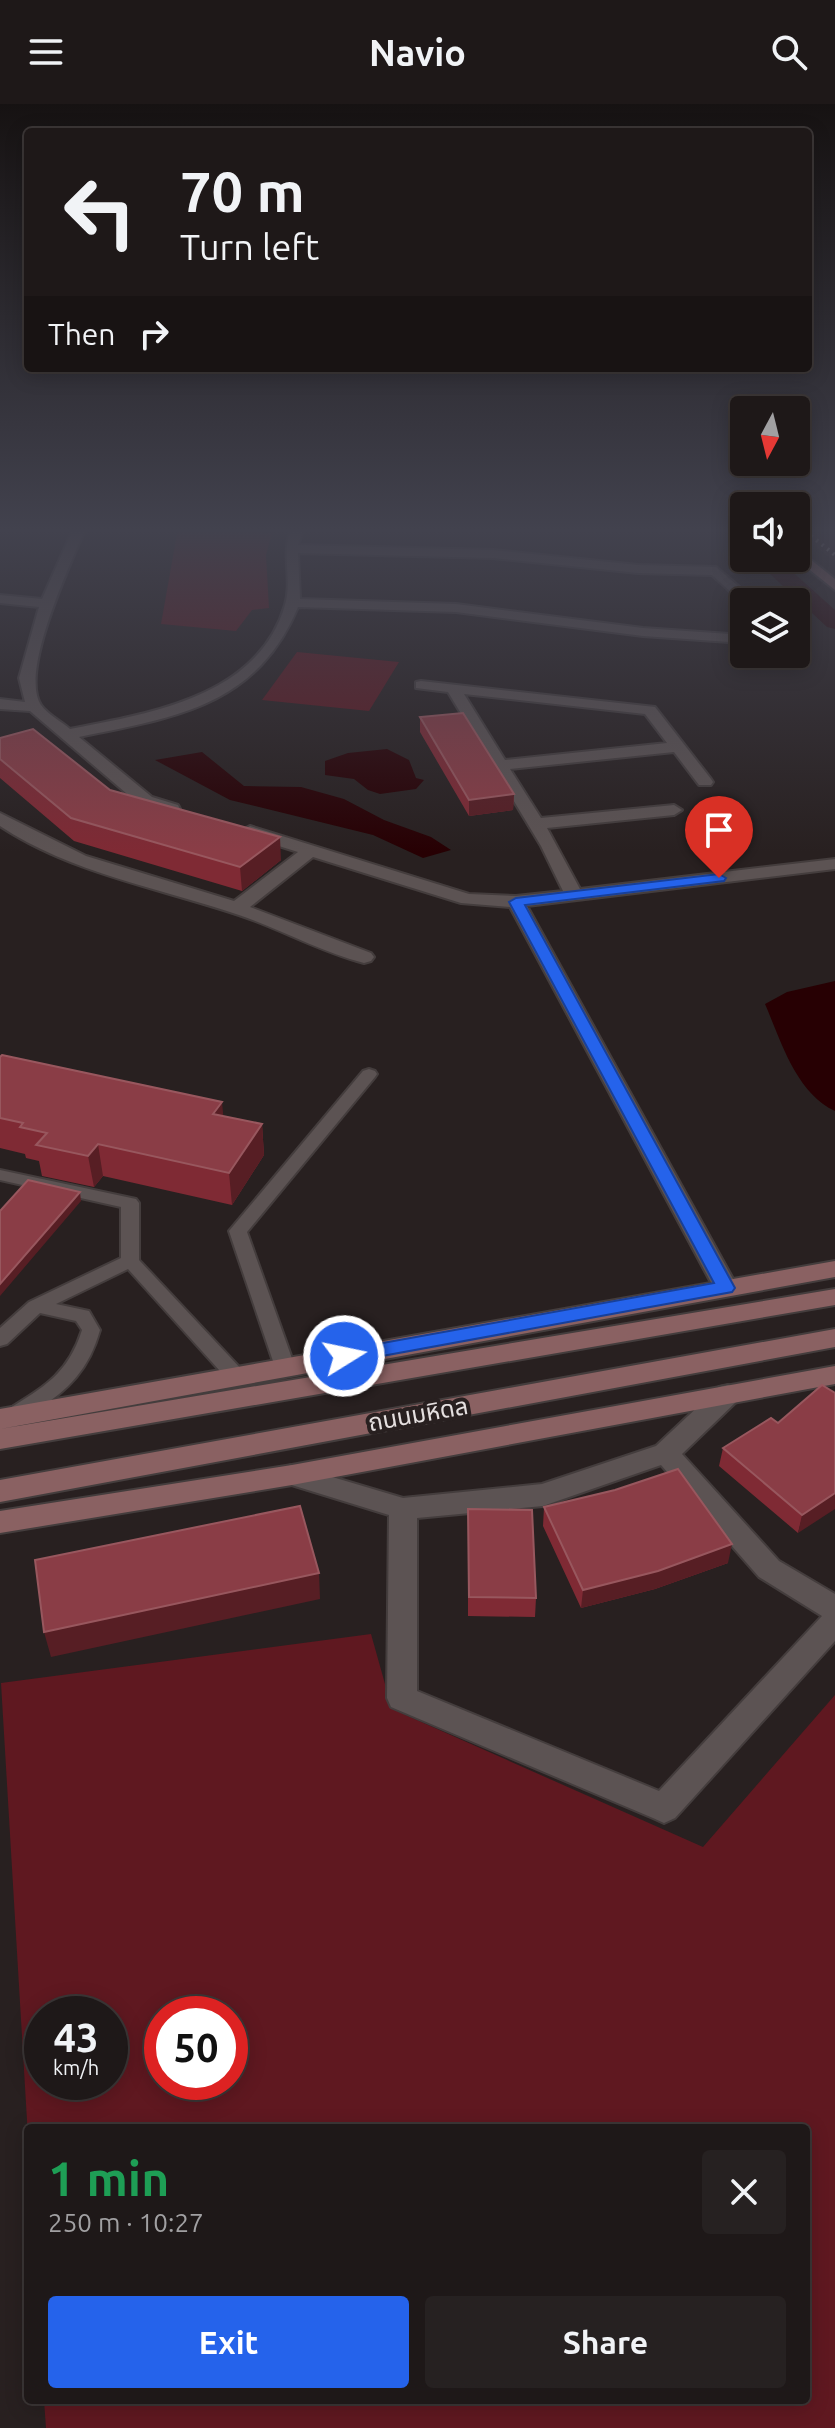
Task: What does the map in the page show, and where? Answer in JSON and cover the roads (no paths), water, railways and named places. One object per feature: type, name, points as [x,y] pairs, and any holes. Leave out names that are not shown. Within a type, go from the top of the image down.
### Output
[{"type":"main road","points":[[4,1425],[236,1376],[835,1269]]},
{"type":"main road","name":"ถนนมหิดล","points":[[4,1425],[835,1297]]},
{"type":"main road","name":"ถนนมหิดล","points":[[0,1491],[835,1338]]},
{"type":"main road","points":[[0,1522],[292,1475],[835,1375]]},
{"type":"street","points":[[38,635],[26,678],[34,707],[146,801],[191,814]]},
{"type":"street","points":[[66,735],[212,697],[238,683],[275,647],[280,635]]},
{"type":"street","points":[[693,635],[730,638]]},
{"type":"street","points":[[421,685],[650,710],[705,782]]},
{"type":"street","points":[[453,689],[575,896]]},
{"type":"street","points":[[0,704],[34,707]]},
{"type":"street","points":[[499,765],[678,747]]},
{"type":"street","points":[[535,824],[674,810]]},
{"type":"street","points":[[0,818],[22,836],[107,868],[237,908],[364,957]]},
{"type":"street","points":[[236,827],[467,899],[516,902],[835,864]]},
{"type":"street","points":[[237,908],[312,849]]},
{"type":"street","points":[[516,902],[726,1288]]},
{"type":"street","points":[[292,1475],[403,1509],[543,1495],[666,1453],[728,1394]]},
{"type":"street","points":[[666,1453],[769,1569],[835,1609]]},
{"type":"street","points":[[403,1509],[402,1698],[664,1808],[835,1621]]},
{"type":"lane","points":[[285,1367],[238,1231],[369,1074]]},
{"type":"lane","points":[[0,1175],[130,1203],[130,1261],[236,1376]]},
{"type":"lane","points":[[0,1339],[36,1306],[130,1261]]},
{"type":"lane","points":[[4,1425],[69,1376],[85,1358],[91,1330],[82,1316],[36,1306]]}]
